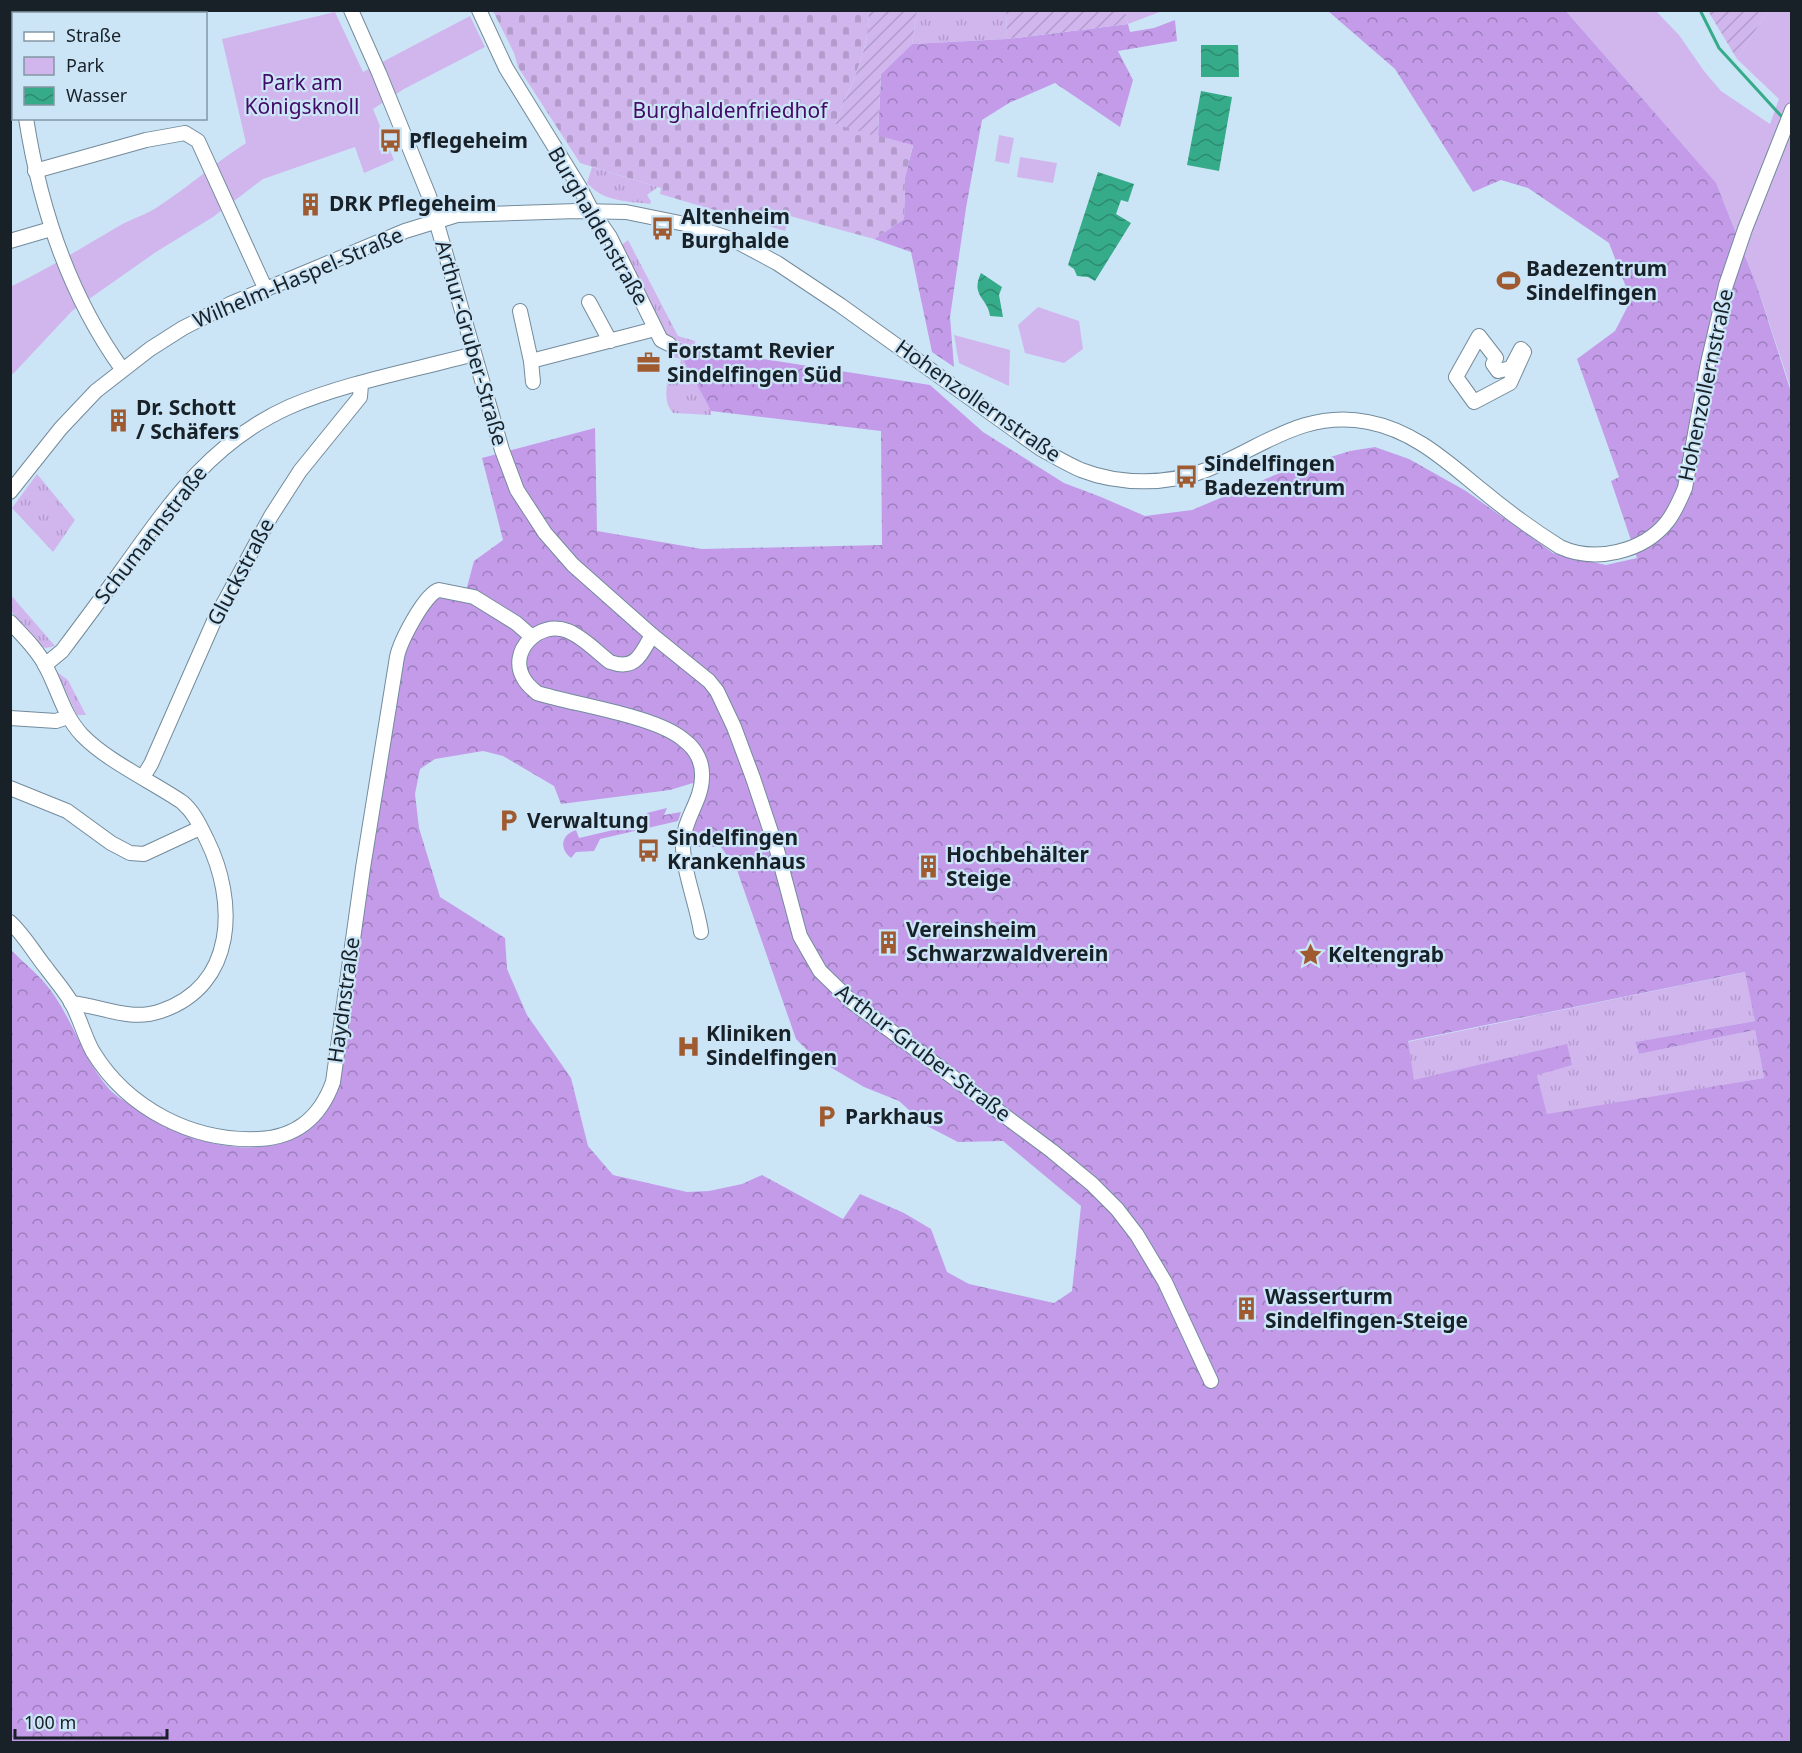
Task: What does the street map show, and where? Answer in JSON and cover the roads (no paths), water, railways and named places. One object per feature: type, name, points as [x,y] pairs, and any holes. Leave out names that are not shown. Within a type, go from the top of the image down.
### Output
[{"type":"street","name":"Arthur-Gruber-Straße","points":[[351,10],[411,150],[436,221],[502,450],[517,490],[545,533],[573,565],[652,635],[709,681],[724,705],[753,778],[797,927],[810,956],[820,971],[852,1002],[1052,1151],[1092,1184],[1117,1209],[1137,1235],[1166,1282],[1211,1381]]},
{"type":"street","name":"Burghaldenstraße","points":[[479,10],[506,68],[610,237],[661,340],[669,344]]},
{"type":"street","name":"Hohenzollernstraße","points":[[436,221],[457,215],[592,211],[634,213],[685,224],[714,233],[753,250],[840,305],[1041,449],[1063,462],[1089,472],[1125,479],[1156,480],[1186,476],[1212,467],[1299,426],[1339,419],[1358,420],[1394,429],[1425,445],[1484,492],[1560,547],[1578,553],[1604,554],[1630,548],[1651,537],[1667,522],[1681,496],[1690,468],[1708,363],[1726,285],[1745,228],[1790,112]]},
{"type":"street","points":[[26,120],[35,171],[51,229],[91,322],[122,369]]},
{"type":"street","points":[[35,171],[146,140],[185,133],[192,136],[198,141],[266,290]]},
{"type":"street","name":"Wilhelm-Haspel-Straße","points":[[10,492],[81,405],[122,369],[150,349],[207,314],[405,231],[436,221]]},
{"type":"street","points":[[10,241],[51,229]]},
{"type":"street","points":[[589,302],[610,340]]},
{"type":"street","points":[[520,311],[531,361],[533,382]]},
{"type":"street","points":[[531,361],[655,329]]},
{"type":"street","points":[[1479,336],[1496,358],[1493,364],[1498,371],[1511,368],[1521,349],[1524,352],[1509,383],[1474,402],[1456,377],[1479,336]]},
{"type":"street","name":"Schumannstraße","points":[[45,665],[62,651],[173,499],[225,446],[255,425],[291,406],[361,384],[474,354]]},
{"type":"street","name":"Gluckstraße","points":[[143,777],[151,764],[190,671],[236,578],[300,471],[360,397],[361,384]]},
{"type":"street","name":"Haydnstraße","points":[[10,922],[32,946],[71,1003],[93,1052],[120,1086],[135,1099],[180,1126],[203,1134],[245,1139],[284,1136],[316,1113],[333,1082],[366,848],[397,657],[402,640],[430,595],[439,590],[474,597],[516,623],[531,636]]},
{"type":"street","points":[[10,622],[45,665],[68,717],[81,734],[98,749],[187,807],[200,828],[220,871],[225,902],[225,931],[214,969],[200,987],[182,1001],[164,1010],[142,1015],[124,1014],[71,1003]]},
{"type":"street","points":[[652,635],[640,656],[626,665],[610,662],[568,631],[549,628],[531,636],[524,647],[520,666],[524,680],[537,693],[657,726],[685,740],[695,751],[703,775],[702,786],[683,836],[683,851],[701,932]]},
{"type":"street","points":[[10,718],[56,721],[68,717]]},
{"type":"street","points":[[10,788],[67,811],[111,843],[130,853],[144,854],[200,828]]},
{"type":"water","points":[[1201,45],[1238,45],[1239,77],[1201,77]]},
{"type":"water","points":[[1201,91],[1232,97],[1219,171],[1187,165]]},
{"type":"water","points":[[1098,172],[1134,184],[1128,202],[1121,200],[1116,214],[1131,223],[1095,281],[1088,277],[1077,276],[1074,269],[1068,265]]},
{"type":"water","points":[[981,273],[1002,287],[999,295],[1003,317],[990,316],[978,292]]},
{"type":"waterway","points":[[1700,10],[1719,48],[1783,118]]},
{"type":"place","name":"Pflegeheim","points":[[391,141]]},
{"type":"place","name":"DRK Pflegeheim","points":[[311,204]]},
{"type":"place","name":"Altenheim Burghalde","points":[[663,229]]},
{"type":"place","name":"Badezentrum Sindelfingen","points":[[1508,281]]},
{"type":"place","name":"Forstamt Revier Sindelfingen Süd","points":[[649,363]]},
{"type":"place","name":"Dr. Schott / Schäfers","points":[[118,420]]},
{"type":"place","name":"Sindelfingen Badezentrum","points":[[1186,476]]},
{"type":"place","name":"Verwaltung","points":[[509,821]]},
{"type":"place","name":"Sindelfingen Krankenhaus","points":[[649,850]]},
{"type":"place","name":"Hochbehälter Steige","points":[[928,867]]},
{"type":"place","name":"Vereinsheim Schwarzwaldverein","points":[[888,942]]},
{"type":"place","name":"Keltengrab","points":[[1310,955]]},
{"type":"place","name":"Kliniken Sindelfingen","points":[[688,1046]]},
{"type":"place","name":"Parkhaus","points":[[827,1117]]},
{"type":"place","name":"Wasserturm Sindelfingen-Steige","points":[[1247,1309]]},
{"type":"park label","name":"Park am Königsknoll","points":[[302,95]]},
{"type":"park label","name":"Burghaldenfriedhof","points":[[730,111]]}]
